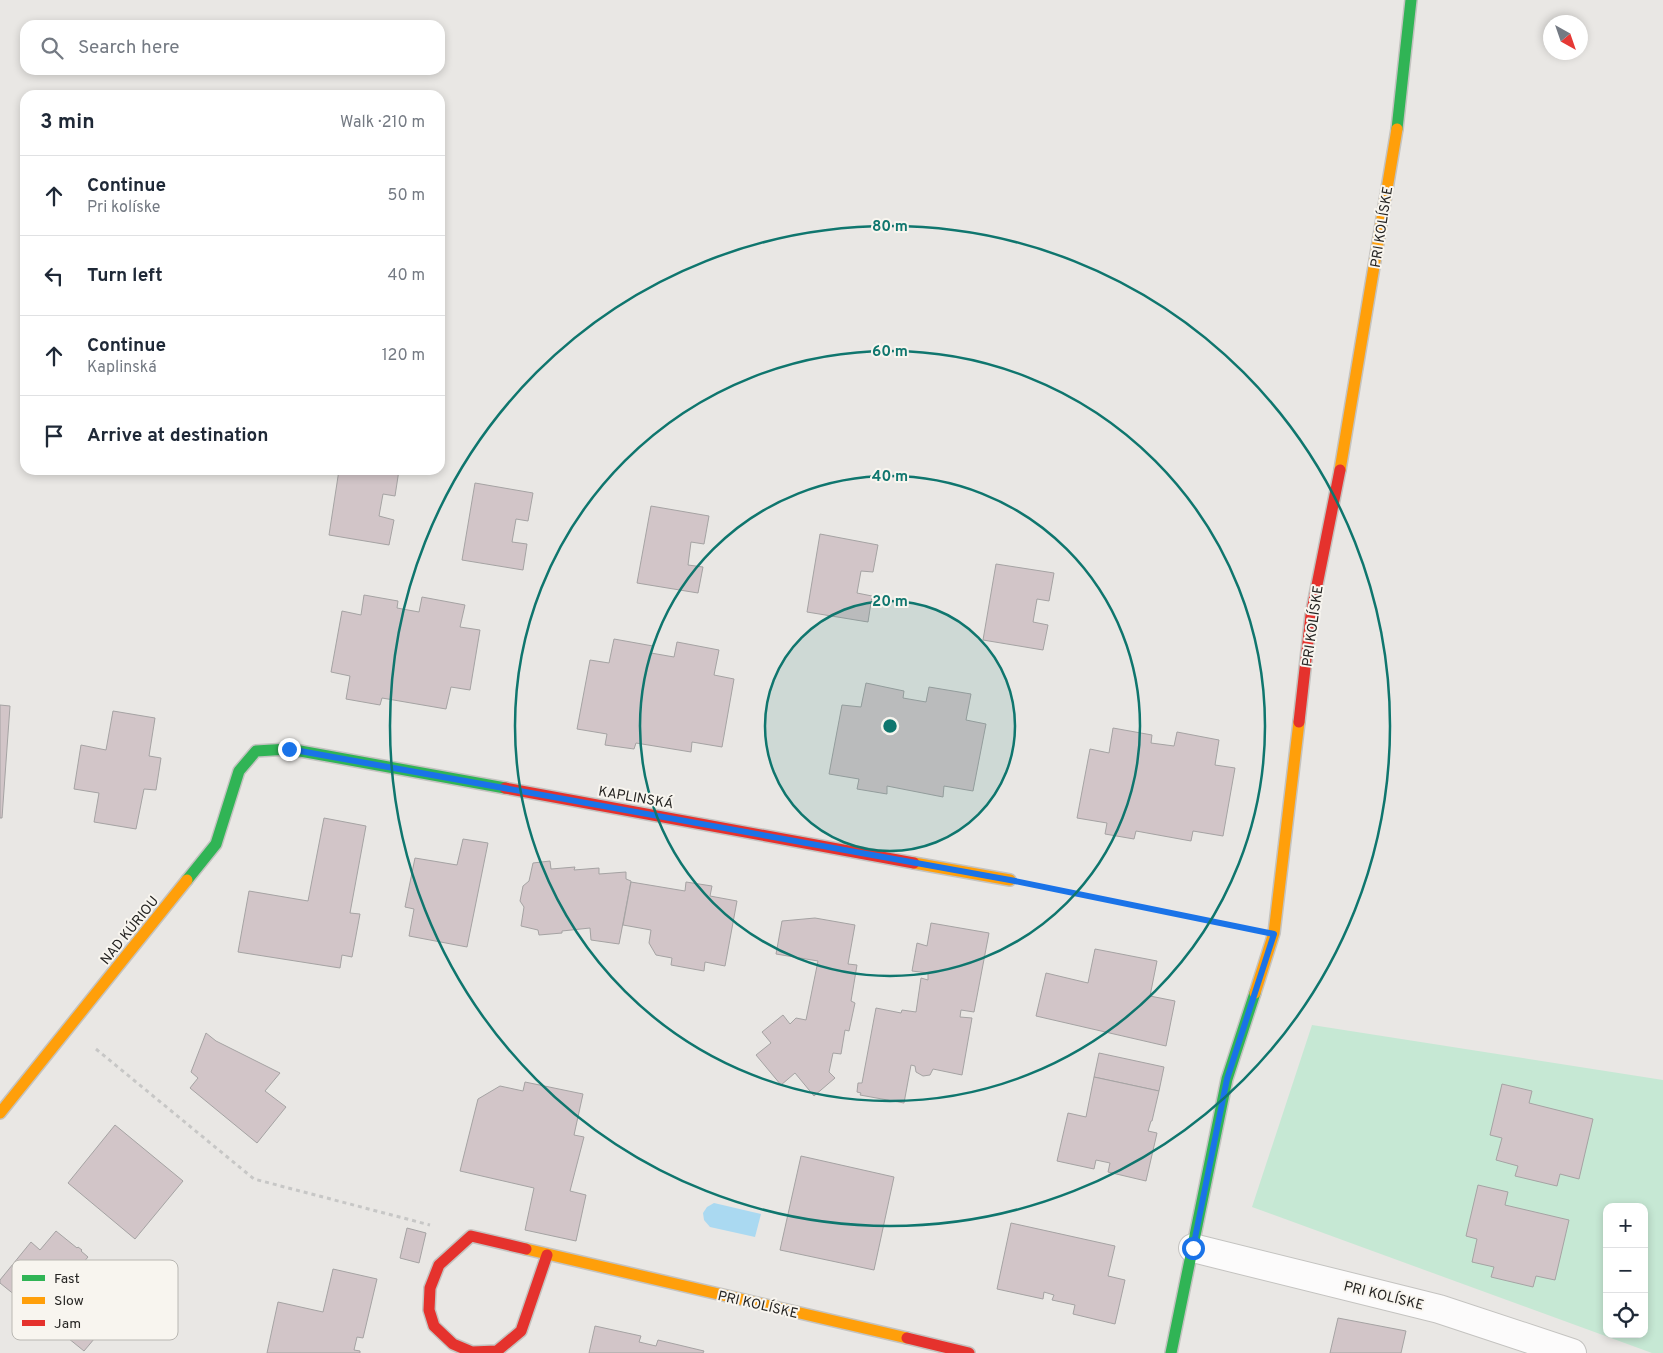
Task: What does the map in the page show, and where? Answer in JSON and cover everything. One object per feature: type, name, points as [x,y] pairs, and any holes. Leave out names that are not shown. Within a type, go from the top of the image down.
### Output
[{"type":"street","name":"PRI KOLÍSKE","points":[[1171,1353],[1227,1079],[1274,934],[1312,615],[1343,454],[1400,110],[1410,0]]},
{"type":"street","name":"KAPLINSKÁ","points":[[256,751],[289,749],[1010,880]]},
{"type":"street","name":"NAD KÚRIOU","points":[[0,1113],[216,844],[239,771],[256,751]]},
{"type":"street","name":"PRI KOLÍSKE","points":[[471,1236],[969,1353]]},
{"type":"street","points":[[471,1236],[439,1265],[430,1288],[429,1310],[434,1326],[453,1344],[472,1352],[497,1351],[521,1331],[547,1255]]},
{"type":"street","name":"PRI KOLÍSKE","points":[[1193,1248],[1439,1309],[1572,1353]]},
{"type":"path","points":[[1010,880],[1274,934]]},
{"type":"path","points":[[70,1027],[254,1179],[471,1236]]},
{"type":"green space","points":[[1312,1025],[1663,1080],[1663,1353],[1652,1353],[1611,1338],[1648,1338],[1648,1203],[1603,1203],[1603,1335],[1252,1207]]},
{"type":"water","points":[[714,1203],[761,1214],[755,1237],[710,1227],[704,1220],[703,1213],[707,1207]]},
{"type":"building","points":[[338,475],[398,475],[395,496],[383,494],[379,516],[394,520],[389,545],[329,535]]},
{"type":"building","points":[[475,483],[533,493],[528,521],[516,519],[512,542],[527,544],[523,570],[462,560]]},
{"type":"building","points":[[651,506],[709,516],[704,544],[691,542],[688,565],[703,567],[698,593],[637,583]]},
{"type":"building","points":[[820,534],[878,545],[873,572],[861,571],[857,593],[872,596],[868,622],[807,612]]},
{"type":"building","points":[[996,564],[1054,573],[1049,601],[1037,599],[1033,622],[1048,625],[1043,650],[983,640]]},
{"type":"building","points":[[364,595],[398,601],[397,608],[419,612],[422,597],[465,605],[460,627],[480,630],[470,690],[451,687],[446,709],[382,698],[380,705],[346,699],[350,676],[331,672],[342,611],[361,615]]},
{"type":"building","points":[[614,639],[653,646],[651,653],[674,657],[677,642],[719,650],[714,675],[734,679],[722,747],[692,742],[691,752],[636,743],[634,749],[605,745],[607,734],[577,729],[590,660],[609,663]]},
{"type":"building","points":[[866,683],[904,691],[903,698],[926,702],[929,687],[971,694],[966,720],[986,724],[973,791],[944,786],[943,797],[887,786],[887,794],[857,789],[859,779],[829,774],[842,705],[861,707]]},
{"type":"building","points":[[0,705],[10,706],[2,818],[0,818]]},
{"type":"building","points":[[113,711],[155,718],[149,756],[161,758],[156,790],[144,789],[136,829],[94,822],[99,793],[74,789],[81,745],[106,750]]},
{"type":"building","points":[[1113,728],[1152,735],[1151,743],[1174,746],[1177,732],[1219,740],[1215,765],[1235,768],[1223,836],[1193,831],[1191,841],[1136,831],[1134,839],[1105,834],[1107,823],[1077,818],[1090,749],[1109,753]]},
{"type":"building","points":[[324,818],[366,826],[350,913],[360,914],[352,957],[342,955],[340,968],[238,952],[249,891],[308,901]]},
{"type":"building","points":[[463,839],[488,843],[467,947],[409,936],[414,909],[405,907],[415,858],[457,865]]},
{"type":"building","points":[[550,861],[551,869],[599,868],[599,874],[626,872],[626,879],[631,881],[619,944],[591,940],[590,928],[539,935],[538,930],[521,926],[524,907],[520,901],[523,886],[529,881],[533,863]]},
{"type":"building","points":[[631,882],[685,891],[686,882],[712,886],[710,896],[737,901],[725,966],[705,962],[704,971],[671,965],[672,958],[656,955],[649,943],[651,930],[623,925]]},
{"type":"building","points":[[815,918],[855,925],[848,964],[857,965],[851,1001],[855,1003],[849,1031],[845,1030],[841,1054],[833,1053],[829,1072],[835,1078],[814,1096],[795,1073],[781,1085],[756,1055],[771,1043],[762,1032],[783,1015],[790,1024],[796,1018],[806,1020],[818,961],[776,954],[782,921]]},
{"type":"building","points":[[931,923],[989,933],[974,1012],[961,1010],[960,1017],[972,1018],[962,1075],[933,1069],[930,1075],[923,1076],[916,1072],[915,1066],[911,1065],[904,1103],[860,1095],[861,1093],[857,1092],[858,1083],[862,1083],[876,1008],[901,1013],[902,1010],[916,1012],[921,978],[928,980],[928,973],[912,971],[917,943],[927,946]]},
{"type":"building","points":[[1095,949],[1157,961],[1150,996],[1175,1001],[1166,1046],[1036,1016],[1046,973],[1088,983]]},
{"type":"building","points":[[206,1033],[216,1041],[280,1073],[265,1091],[286,1107],[257,1143],[190,1088],[198,1078],[191,1072]]},
{"type":"building","points":[[1099,1053],[1164,1067],[1159,1091],[1094,1077]]},
{"type":"building","points":[[1094,1077],[1159,1091],[1148,1131],[1157,1133],[1146,1181],[1108,1172],[1110,1163],[1096,1160],[1094,1169],[1057,1161],[1068,1113],[1086,1117]]},
{"type":"building","points":[[525,1082],[583,1094],[574,1135],[584,1137],[570,1191],[586,1195],[576,1241],[525,1230],[534,1188],[460,1171],[478,1099],[500,1086],[523,1091]]},
{"type":"building","points":[[1502,1084],[1532,1091],[1529,1103],[1593,1119],[1579,1179],[1560,1174],[1557,1186],[1515,1176],[1518,1166],[1496,1160],[1502,1138],[1490,1135]]},
{"type":"building","points":[[115,1125],[183,1181],[135,1239],[68,1183]]},
{"type":"building","points":[[801,1156],[894,1177],[874,1270],[780,1250]]},
{"type":"building","points":[[1478,1185],[1508,1192],[1505,1205],[1569,1220],[1555,1280],[1536,1276],[1533,1287],[1491,1277],[1494,1267],[1472,1262],[1477,1239],[1466,1236]]},
{"type":"building","points":[[1011,1223],[1115,1246],[1108,1276],[1125,1280],[1115,1324],[1073,1314],[1075,1305],[1052,1300],[1054,1295],[1044,1292],[1043,1299],[997,1289]]},
{"type":"building","points":[[407,1228],[426,1233],[419,1263],[400,1258]]},
{"type":"building","points":[[56,1231],[82,1250],[88,1257],[85,1260],[16,1260],[31,1242],[40,1250]]},
{"type":"building","points":[[12,1265],[12,1293],[0,1283],[0,1280]]},
{"type":"building","points":[[333,1269],[377,1279],[363,1338],[357,1337],[354,1350],[360,1351],[360,1353],[267,1353],[278,1302],[323,1312]]},
{"type":"building","points":[[1338,1318],[1406,1331],[1401,1353],[1330,1353]]},
{"type":"building","points":[[595,1326],[641,1336],[639,1342],[656,1346],[658,1340],[704,1351],[703,1353],[589,1353]]},
{"type":"building","points":[[70,1340],[93,1340],[84,1351]]},
{"type":"traffic: fast","points":[[1397,129],[1411,0]]},
{"type":"traffic: fast","points":[[187,880],[216,844],[239,771],[256,751],[289,749],[505,788]]},
{"type":"traffic: fast","points":[[1171,1353],[1227,1079],[1255,993]]},
{"type":"traffic: slow","points":[[1340,470],[1397,129]]},
{"type":"traffic: slow","points":[[1255,993],[1274,933],[1299,722]]},
{"type":"traffic: slow","points":[[914,863],[1010,880]]},
{"type":"traffic: slow","points":[[0,1113],[187,880]]},
{"type":"traffic: slow","points":[[526,1249],[907,1338]]},
{"type":"traffic: jam","points":[[1299,722],[1311,615],[1340,470]]},
{"type":"traffic: jam","points":[[505,788],[914,863]]},
{"type":"traffic: jam","points":[[526,1249],[471,1236],[439,1265],[430,1288],[429,1310],[434,1326],[453,1344],[472,1352],[497,1351],[521,1331],[547,1255]]},
{"type":"traffic: jam","points":[[907,1338],[969,1353]]},
{"type":"route","points":[[289,749],[1010,880],[1274,934],[1227,1079],[1193,1248]]}]
